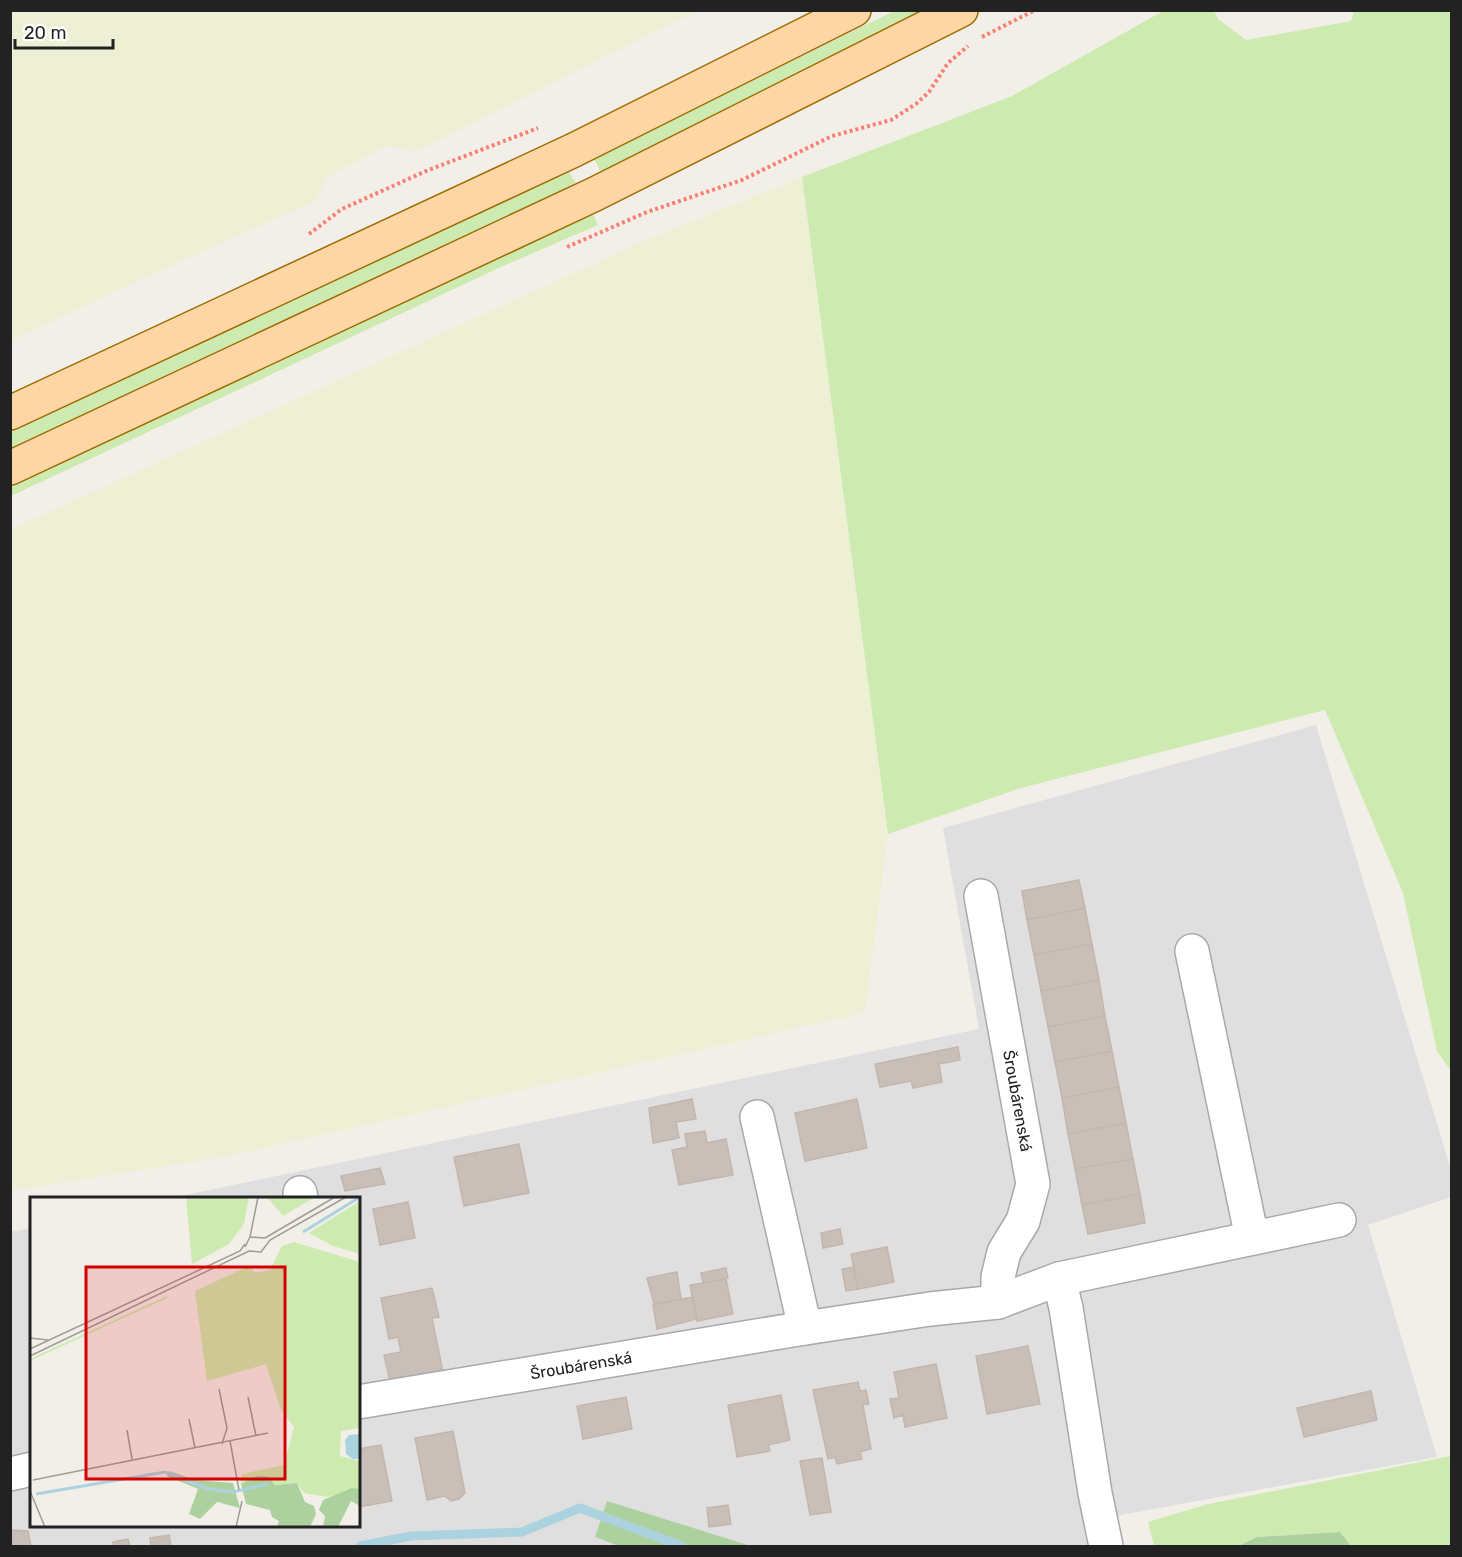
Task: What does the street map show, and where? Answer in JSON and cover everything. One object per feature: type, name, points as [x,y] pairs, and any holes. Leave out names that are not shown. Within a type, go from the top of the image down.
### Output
[{"type":"main road","points":[[10,413],[574,150],[854,10]]},
{"type":"main road","points":[[10,468],[595,194],[961,10]]},
{"type":"street","name":"Šroubárenská","points":[[981,896],[1033,1184],[1023,1221],[1004,1252],[998,1277],[998,1302]]},
{"type":"street","points":[[1192,951],[1252,1238]]},
{"type":"street","points":[[757,1117],[805,1328]]},
{"type":"street","name":"Šroubárenská","points":[[360,1402],[805,1328],[930,1309],[998,1302],[1059,1279],[1339,1220]]},
{"type":"street","points":[[1059,1279],[1066,1308],[1095,1493],[1106,1546]]},
{"type":"street","points":[[10,1474],[30,1469]]},
{"type":"path","points":[[557,251],[647,212],[742,180],[832,136],[891,120],[916,104],[928,92],[948,63],[962,51],[983,36],[1035,10]]},
{"type":"shaded area","points":[[1316,725],[1451,1170],[1451,1197],[1368,1225],[1437,1457],[1110,1517],[1103,1546],[11,1546],[10,1232],[30,1228],[30,1527],[360,1527],[360,1197],[176,1197],[979,1029],[943,828]]},
{"type":"green space","points":[[11,10],[697,11],[416,152],[387,146],[326,178],[316,201],[11,341]]},
{"type":"green space","points":[[894,11],[928,11],[601,172],[594,159]]},
{"type":"green space","points":[[1163,11],[1214,11],[1218,19],[1246,40],[1351,21],[1354,11],[1451,11],[1451,1071],[1437,1051],[1403,893],[1325,710],[1021,788],[888,834],[802,177],[1012,96]]},
{"type":"green space","points":[[569,172],[576,183],[11,448],[11,432]]},
{"type":"green space","points":[[802,177],[888,834],[865,1013],[219,1158],[11,1191],[11,529],[650,238]]},
{"type":"green space","points":[[593,214],[598,225],[501,267],[11,496],[11,486]]},
{"type":"green space","points":[[1451,1456],[1451,1546],[1351,1546],[1340,1532],[1257,1537],[1238,1546],[1154,1546],[1148,1522],[1208,1504]]},
{"type":"green space","points":[[607,1501],[751,1546],[619,1546],[595,1537]]},
{"type":"green space","points":[[1340,1532],[1351,1546],[1238,1546],[1257,1537]]},
{"type":"building","points":[[1079,880],[1085,908],[1027,920],[1022,891]]},
{"type":"building","points":[[1085,908],[1092,944],[1034,955],[1027,920]]},
{"type":"building","points":[[1092,944],[1099,980],[1041,991],[1034,955]]},
{"type":"building","points":[[1099,980],[1105,1016],[1048,1027],[1041,991]]},
{"type":"building","points":[[1105,1016],[1112,1051],[1055,1062],[1048,1027]]},
{"type":"building","points":[[958,1047],[960,1060],[939,1064],[942,1082],[913,1088],[911,1081],[880,1087],[875,1064]]},
{"type":"building","points":[[1112,1051],[1119,1087],[1062,1098],[1055,1062]]},
{"type":"building","points":[[1119,1087],[1126,1123],[1068,1134],[1062,1098]]},
{"type":"building","points":[[692,1099],[696,1119],[676,1122],[679,1138],[653,1143],[649,1108]]},
{"type":"building","points":[[857,1099],[867,1148],[805,1161],[795,1113]]},
{"type":"building","points":[[1126,1123],[1133,1159],[1075,1169],[1068,1134]]},
{"type":"building","points":[[705,1131],[707,1143],[726,1139],[733,1175],[679,1185],[672,1150],[687,1147],[685,1134]]},
{"type":"building","points":[[519,1144],[529,1193],[464,1206],[454,1157]]},
{"type":"building","points":[[1133,1159],[1140,1194],[1082,1205],[1075,1169]]},
{"type":"building","points":[[380,1168],[385,1184],[345,1191],[341,1176]]},
{"type":"building","points":[[1140,1194],[1145,1223],[1088,1234],[1082,1205]]},
{"type":"building","points":[[408,1202],[415,1238],[380,1245],[373,1209]]},
{"type":"building","points":[[840,1229],[843,1244],[823,1248],[821,1233]]},
{"type":"building","points":[[887,1247],[894,1282],[858,1289],[851,1254]]},
{"type":"building","points":[[853,1267],[858,1289],[846,1291],[842,1269]]},
{"type":"building","points":[[726,1268],[728,1278],[703,1283],[701,1273]]},
{"type":"building","points":[[677,1272],[681,1299],[654,1304],[647,1278]]},
{"type":"building","points":[[726,1279],[733,1314],[697,1321],[690,1285]]},
{"type":"building","points":[[432,1288],[439,1317],[432,1318],[443,1372],[390,1382],[384,1355],[401,1352],[398,1337],[389,1339],[381,1298]]},
{"type":"building","points":[[693,1297],[697,1319],[657,1329],[653,1305]]},
{"type":"building","points":[[1028,1346],[1040,1404],[987,1414],[976,1356]]},
{"type":"building","points":[[936,1364],[947,1418],[905,1427],[903,1415],[894,1418],[890,1399],[899,1398],[894,1372]]},
{"type":"building","points":[[858,1382],[860,1391],[866,1390],[869,1404],[863,1405],[871,1449],[860,1452],[862,1459],[837,1464],[835,1457],[828,1459],[813,1390]]},
{"type":"building","points":[[1371,1391],[1377,1420],[1304,1437],[1297,1408]]},
{"type":"building","points":[[781,1395],[790,1440],[768,1445],[770,1451],[737,1457],[728,1405]]},
{"type":"building","points":[[626,1397],[632,1429],[583,1439],[577,1406]]},
{"type":"building","points":[[453,1431],[465,1493],[459,1499],[451,1501],[445,1496],[427,1500],[415,1438]]},
{"type":"building","points":[[381,1445],[392,1501],[360,1507],[360,1449]]},
{"type":"building","points":[[822,1458],[831,1512],[810,1515],[800,1461]]},
{"type":"building","points":[[728,1505],[731,1524],[709,1527],[707,1508]]},
{"type":"building","points":[[10,1530],[28,1531],[31,1546],[10,1546]]},
{"type":"building","points":[[169,1535],[171,1546],[151,1546],[150,1538]]},
{"type":"building","points":[[128,1539],[130,1546],[114,1546],[113,1542]]},
{"type":"waterway","points":[[360,1546],[411,1536],[522,1532],[580,1508],[682,1546]]}]
